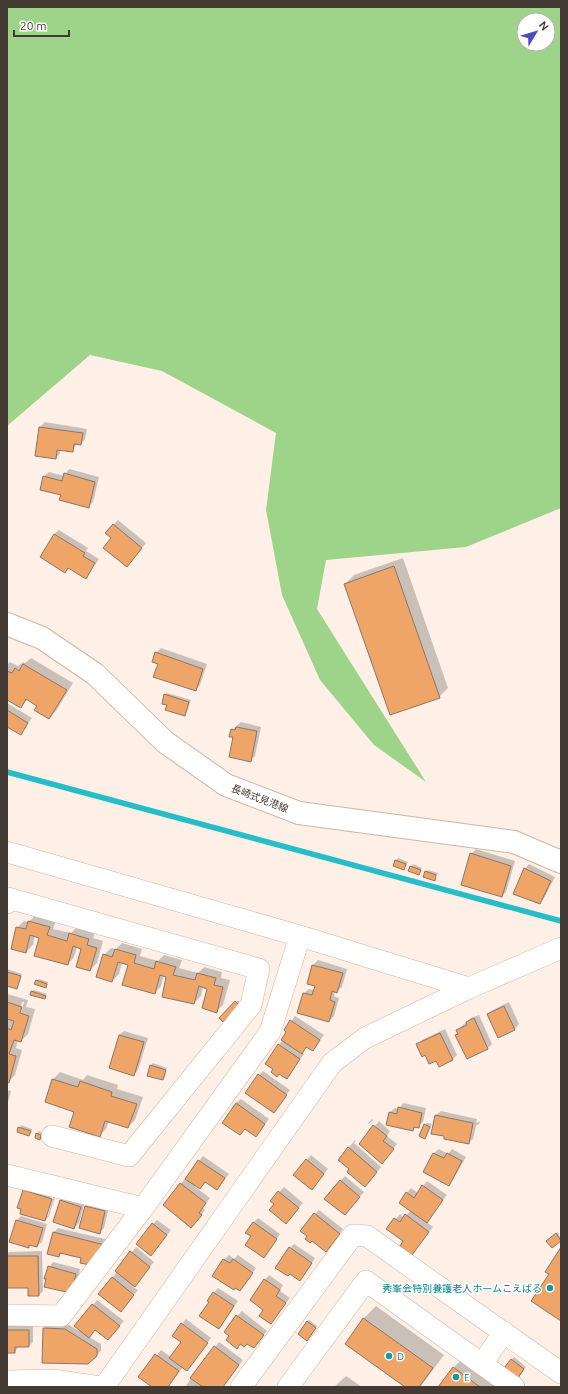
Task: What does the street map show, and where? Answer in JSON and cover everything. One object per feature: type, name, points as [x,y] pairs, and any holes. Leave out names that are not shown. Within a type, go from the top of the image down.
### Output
[{"type":"main road","name":"長崎式見港線","points":[[7,624],[42,638],[95,674],[165,742],[226,785],[299,813],[514,842],[561,862]]},
{"type":"street","points":[[7,852],[300,936],[469,988]]},
{"type":"street","points":[[7,903],[8,898],[259,969],[251,1005],[129,1156],[52,1136]]},
{"type":"street","points":[[7,1315],[61,1316],[143,1208],[270,1032],[300,936]]},
{"type":"street","points":[[104,1387],[332,1063],[365,1038],[469,988],[561,948]]},
{"type":"street","points":[[7,1175],[143,1208]]},
{"type":"street","points":[[248,1384],[353,1235],[367,1236],[561,1373]]},
{"type":"street","points":[[288,1387],[366,1281],[514,1387]]},
{"type":"street","points":[[482,1364],[504,1332]]},
{"type":"street","points":[[7,1381],[53,1380],[100,1387]]},
{"type":"green space","points":[[7,7],[561,7],[561,508],[466,547],[326,560],[317,609],[426,782],[374,745],[320,680],[282,595],[266,510],[276,433],[162,371],[90,355],[7,426]]},
{"type":"building","points":[[39,427],[83,433],[81,445],[74,444],[73,452],[57,450],[56,459],[35,456]]},
{"type":"building","points":[[64,473],[95,482],[89,508],[59,500],[61,495],[40,490],[43,476],[62,481]]},
{"type":"building","points":[[113,524],[142,548],[127,567],[103,548],[111,538],[105,533]]},
{"type":"building","points":[[54,534],[85,553],[83,556],[95,563],[86,579],[68,568],[65,573],[40,557]]},
{"type":"building","points":[[394,566],[440,698],[390,715],[344,584]]},
{"type":"building","points":[[155,652],[203,669],[196,691],[153,677],[158,664],[152,662]]},
{"type":"building","points":[[23,664],[67,690],[49,719],[34,710],[37,706],[26,699],[21,708],[7,700],[7,671],[12,673],[15,668],[19,671]]},
{"type":"building","points":[[164,694],[189,702],[185,716],[165,710],[167,705],[162,704]]},
{"type":"building","points":[[7,710],[28,723],[21,735],[7,727]]},
{"type":"building","points":[[236,727],[257,731],[251,762],[229,757],[233,737],[229,737],[231,729],[235,730]]},
{"type":"building","points":[[470,853],[511,866],[502,897],[461,885]]},
{"type":"building","points":[[395,860],[406,864],[404,870],[393,866]]},
{"type":"building","points":[[410,866],[421,870],[419,875],[408,871]]},
{"type":"building","points":[[524,868],[551,881],[540,904],[513,894]]},
{"type":"building","points":[[425,871],[436,875],[435,881],[423,877]]},
{"type":"building","points":[[28,921],[50,927],[47,935],[67,941],[69,933],[89,939],[87,945],[97,948],[90,971],[76,967],[81,949],[73,946],[68,965],[34,956],[39,938],[30,935],[26,953],[11,949],[16,927],[26,929]]},
{"type":"building","points":[[115,949],[136,955],[134,963],[154,969],[156,961],[176,967],[173,975],[195,980],[197,973],[216,978],[214,985],[223,987],[217,1013],[202,1008],[207,989],[199,986],[194,1004],[162,997],[166,977],[160,975],[155,994],[122,985],[128,965],[118,962],[112,982],[96,977],[103,954],[112,957]]},
{"type":"building","points":[[312,965],[343,973],[337,993],[332,991],[330,1000],[335,1002],[329,1022],[297,1013],[303,993],[312,995],[315,986],[307,984]]},
{"type":"building","points":[[7,972],[21,976],[17,989],[7,986]]},
{"type":"building","points":[[36,980],[47,984],[46,988],[34,984]]},
{"type":"building","points":[[31,991],[46,996],[45,999],[30,995]]},
{"type":"building","points":[[235,1001],[239,1005],[223,1022],[219,1018]]},
{"type":"building","points":[[7,1002],[22,1007],[20,1013],[29,1016],[21,1042],[14,1040],[9,1054],[16,1056],[9,1083],[7,1082],[7,1028],[11,1030],[14,1021],[7,1019]]},
{"type":"building","points":[[504,1006],[515,1030],[498,1038],[487,1014]]},
{"type":"building","points":[[474,1018],[488,1049],[467,1059],[455,1035],[458,1034],[456,1030],[467,1025],[466,1022]]},
{"type":"building","points":[[290,1020],[320,1040],[313,1051],[306,1047],[302,1054],[281,1040],[286,1032],[284,1030]]},
{"type":"building","points":[[440,1033],[453,1060],[439,1067],[436,1061],[429,1064],[425,1055],[422,1057],[416,1044]]},
{"type":"building","points":[[119,1035],[144,1042],[134,1076],[109,1068]]},
{"type":"building","points":[[278,1044],[300,1059],[287,1079],[279,1074],[277,1077],[271,1072],[273,1069],[265,1064]]},
{"type":"building","points":[[150,1065],[166,1070],[163,1080],[147,1076]]},
{"type":"building","points":[[258,1074],[287,1095],[274,1113],[245,1093]]},
{"type":"building","points":[[52,1079],[78,1087],[80,1081],[112,1092],[111,1096],[137,1104],[128,1128],[105,1121],[100,1137],[69,1127],[74,1112],[45,1102]]},
{"type":"building","points":[[236,1103],[265,1124],[256,1137],[245,1129],[240,1135],[222,1123]]},
{"type":"building","points":[[398,1107],[422,1113],[419,1128],[414,1127],[413,1131],[386,1125],[389,1112],[397,1114]]},
{"type":"building","points":[[435,1115],[473,1123],[469,1144],[444,1139],[444,1136],[431,1134]]},
{"type":"building","points":[[424,1124],[430,1127],[425,1139],[419,1136]]},
{"type":"building","points":[[373,1125],[387,1136],[383,1141],[394,1149],[382,1164],[359,1144]]},
{"type":"building","points":[[18,1127],[31,1131],[29,1136],[17,1132]]},
{"type":"building","points":[[36,1133],[41,1135],[40,1140],[35,1138]]},
{"type":"building","points":[[348,1147],[377,1172],[365,1187],[347,1172],[349,1169],[338,1160]]},
{"type":"building","points":[[433,1153],[444,1158],[447,1153],[462,1161],[449,1186],[423,1172]]},
{"type":"building","points":[[306,1159],[324,1174],[312,1190],[293,1175]]},
{"type":"building","points":[[198,1160],[225,1178],[217,1190],[205,1182],[200,1189],[185,1179]]},
{"type":"building","points":[[340,1180],[360,1197],[345,1215],[324,1199]]},
{"type":"building","points":[[180,1183],[206,1203],[199,1213],[202,1215],[191,1228],[163,1205]]},
{"type":"building","points":[[422,1185],[443,1200],[427,1223],[399,1203],[406,1192],[414,1198]]},
{"type":"building","points":[[23,1190],[52,1199],[45,1221],[20,1214],[21,1209],[17,1208]]},
{"type":"building","points":[[278,1191],[299,1208],[286,1224],[269,1210],[274,1204],[270,1201]]},
{"type":"building","points":[[60,1200],[81,1207],[74,1229],[53,1222]]},
{"type":"building","points":[[85,1206],[105,1211],[100,1234],[79,1228]]},
{"type":"building","points":[[314,1213],[340,1234],[326,1252],[312,1241],[310,1243],[305,1239],[307,1236],[300,1231]]},
{"type":"building","points":[[405,1214],[429,1232],[412,1255],[400,1246],[403,1241],[386,1229],[394,1218],[400,1222]]},
{"type":"building","points":[[16,1220],[43,1228],[37,1247],[29,1245],[29,1248],[9,1242]]},
{"type":"building","points":[[253,1222],[277,1239],[264,1258],[245,1245],[251,1236],[245,1233]]},
{"type":"building","points":[[152,1223],[167,1235],[151,1256],[136,1244]]},
{"type":"building","points":[[53,1232],[105,1245],[104,1250],[99,1248],[96,1259],[90,1265],[80,1263],[81,1258],[60,1253],[59,1257],[47,1254]]},
{"type":"building","points":[[556,1233],[561,1241],[552,1248],[546,1241]]},
{"type":"building","points":[[289,1247],[312,1263],[300,1281],[290,1274],[288,1276],[275,1268]]},
{"type":"building","name":"秀峯会特別養護老人ホームこえばる","points":[[561,1247],[561,1321],[531,1301],[549,1274],[545,1272]]},
{"type":"building","points":[[130,1251],[150,1267],[135,1287],[115,1271]]},
{"type":"building","points":[[7,1256],[38,1256],[39,1296],[28,1296],[28,1288],[7,1288]]},
{"type":"building","points":[[223,1259],[230,1263],[233,1259],[253,1273],[240,1291],[235,1288],[234,1290],[212,1276]]},
{"type":"building","points":[[48,1266],[76,1274],[71,1293],[44,1287],[46,1279],[44,1279]]},
{"type":"building","points":[[112,1277],[134,1295],[121,1312],[98,1294]]},
{"type":"building","points":[[264,1279],[280,1290],[276,1296],[286,1303],[271,1324],[259,1316],[263,1310],[250,1300]]},
{"type":"building","points":[[213,1292],[234,1306],[219,1329],[199,1316],[209,1302],[207,1301]]},
{"type":"building","points":[[92,1304],[120,1326],[108,1340],[95,1330],[89,1338],[74,1326]]},
{"type":"building","points":[[236,1315],[264,1335],[254,1348],[247,1344],[244,1347],[240,1344],[237,1349],[226,1340],[229,1336],[224,1332]]},
{"type":"building","name":"D","points":[[363,1318],[433,1368],[419,1387],[405,1387],[345,1344]]},
{"type":"building","points":[[307,1321],[316,1328],[307,1341],[298,1334]]},
{"type":"building","points":[[181,1323],[208,1343],[187,1371],[169,1358],[181,1342],[172,1336]]},
{"type":"building","points":[[43,1328],[65,1329],[97,1349],[97,1356],[88,1364],[42,1363]]},
{"type":"building","points":[[7,1330],[29,1330],[29,1347],[15,1347],[15,1353],[7,1353]]},
{"type":"building","points":[[214,1346],[239,1365],[223,1387],[203,1387],[190,1378]]},
{"type":"building","points":[[155,1354],[179,1371],[168,1387],[152,1387],[138,1377]]},
{"type":"building","points":[[511,1359],[524,1369],[518,1378],[504,1368]]},
{"type":"building","name":"E","points":[[453,1367],[480,1387],[438,1387]]},
{"type":"waterway","points":[[7,772],[561,921]]},
{"type":"place","name":"秀峯会特別養護老人ホームこえばる","points":[[550,1288]]},
{"type":"place","name":"D","points":[[389,1356]]},
{"type":"place","name":"E","points":[[456,1377]]}]
